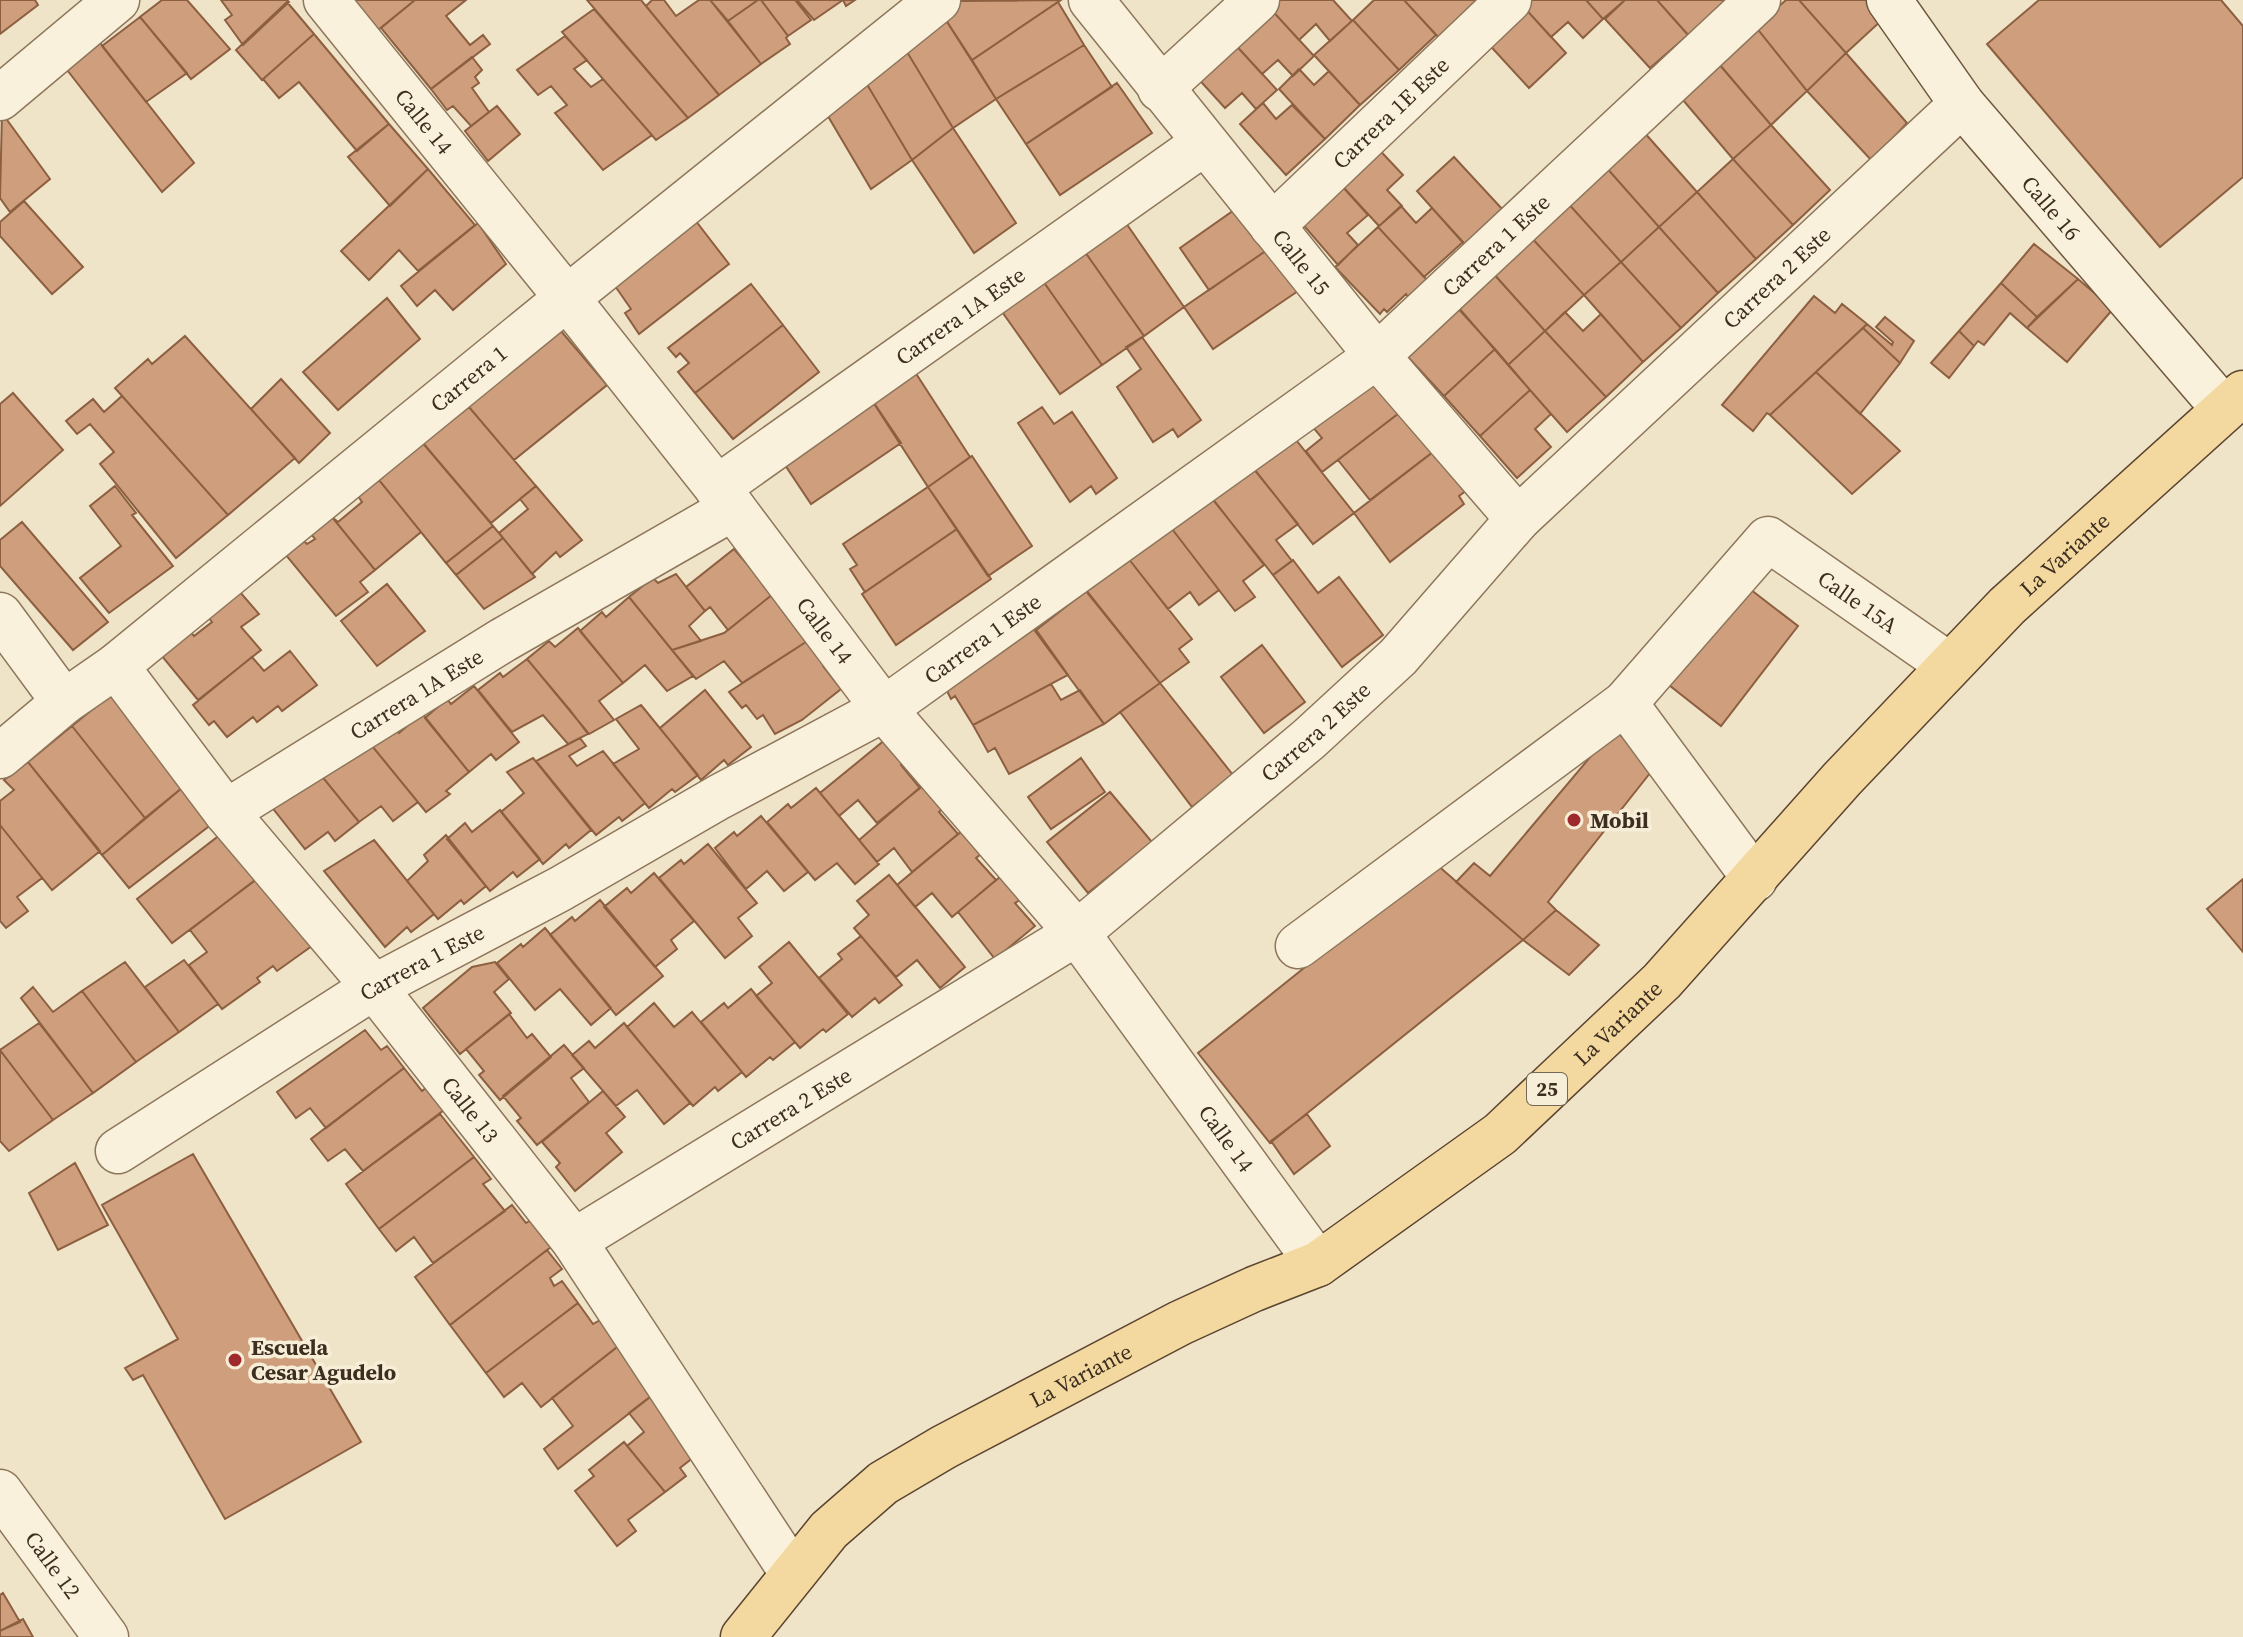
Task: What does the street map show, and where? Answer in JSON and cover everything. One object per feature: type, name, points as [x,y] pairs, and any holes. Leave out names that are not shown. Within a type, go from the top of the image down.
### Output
[{"type":"main road","name":"La Variante","points":[[743,1637],[829,1530],[883,1483],[944,1447],[1180,1323],[1318,1264],[1500,1134],[1662,981],[1842,779],[2007,606],[2233,401]]},
{"type":"street","points":[[0,98],[117,0]]},
{"type":"street","name":"Calle 14","points":[[326,0],[725,498],[884,709],[1077,933],[1318,1264]]},
{"type":"street","name":"Carrera 1","points":[[0,756],[64,702],[116,666],[938,0]]},
{"type":"street","name":"Calle 15","points":[[1091,0],[1377,356],[1518,519]]},
{"type":"street","points":[[1160,89],[1257,0]]},
{"type":"street","name":"Carrera 1E Este","points":[[1272,226],[1509,0]]},
{"type":"street","name":"Carrera 1 Este","points":[[118,1151],[374,987],[560,889],[719,797],[884,709],[1377,356],[1758,0]]},
{"type":"street","name":"Calle 16","points":[[1889,0],[1962,104],[2233,401]]},
{"type":"street","name":"Carrera 2 Este","points":[[574,1241],[1077,933],[1309,739],[1398,657],[1518,519],[1962,104]]},
{"type":"street","name":"Carrera 1A Este","points":[[226,812],[725,498],[1204,143]]},
{"type":"street","name":"Calle 15A","points":[[1625,703],[1768,539],[1949,665]]},
{"type":"street","points":[[0,615],[64,702]]},
{"type":"street","name":"Calle 13","points":[[116,666],[226,812],[374,987],[574,1241],[793,1574]]},
{"type":"street","points":[[1298,946],[1625,703],[1755,879]]},
{"type":"street","name":"Calle 12","points":[[0,1492],[106,1637]]},
{"type":"building","points":[[0,0],[35,0],[38,5],[0,34]]},
{"type":"building","points":[[162,0],[187,0],[230,49],[191,79],[140,17]]},
{"type":"building","points":[[221,0],[289,2],[243,45],[225,20],[232,15]]},
{"type":"building","points":[[349,0],[415,0],[378,30]]},
{"type":"building","points":[[415,0],[466,0],[446,16],[470,45],[483,35],[490,44],[431,89],[381,28]]},
{"type":"building","points":[[587,0],[641,0],[719,95],[688,118]]},
{"type":"building","points":[[652,0],[664,0],[676,16],[699,0],[710,0],[761,64],[719,95],[646,6]]},
{"type":"building","points":[[710,0],[758,0],[728,21]]},
{"type":"building","points":[[758,0],[788,36],[786,38],[790,44],[761,64],[728,21]]},
{"type":"building","points":[[761,0],[795,0],[811,20],[788,36]]},
{"type":"building","points":[[797,0],[843,0],[814,20]]},
{"type":"building","points":[[954,0],[1061,0],[972,60],[942,14]]},
{"type":"building","points":[[1273,0],[1333,0],[1352,21],[1330,41],[1316,24],[1299,40],[1267,5]]},
{"type":"building","points":[[1374,0],[1404,0],[1436,35],[1399,70],[1353,20]]},
{"type":"building","points":[[1404,0],[1474,0],[1477,3],[1440,39]]},
{"type":"building","points":[[1523,0],[1586,0],[1603,19],[1583,38],[1568,22],[1551,37],[1520,3]]},
{"type":"building","points":[[1586,0],[1625,0],[1603,19]]},
{"type":"building","points":[[1625,0],[1657,0],[1688,35],[1650,68],[1605,19]]},
{"type":"building","points":[[1657,0],[1726,0],[1690,37]]},
{"type":"building","points":[[1786,0],[1799,0],[1846,53],[1807,91],[1756,27]]},
{"type":"building","points":[[1799,0],[1867,0],[1883,19],[1846,53]]},
{"type":"building","points":[[2039,0],[2221,0],[2243,26],[2243,177],[2160,247],[1987,44]]},
{"type":"building","points":[[287,2],[314,34],[262,80],[236,50]]},
{"type":"building","points":[[1058,2],[1084,45],[996,99],[972,60]]},
{"type":"building","points":[[1520,3],[1566,53],[1529,88],[1483,38]]},
{"type":"building","points":[[1267,5],[1314,56],[1293,76],[1278,60],[1262,74],[1231,40]]},
{"type":"building","points":[[594,9],[688,118],[656,140],[562,32]]},
{"type":"building","points":[[942,14],[996,99],[953,128],[904,47]]},
{"type":"building","points":[[140,17],[187,73],[146,102],[102,46]]},
{"type":"building","points":[[1353,20],[1399,70],[1360,105],[1314,55]]},
{"type":"building","points":[[1756,27],[1807,91],[1771,125],[1718,63]]},
{"type":"building","points":[[314,34],[389,124],[357,151],[299,82],[279,98],[263,79]]},
{"type":"building","points":[[565,36],[587,60],[574,69],[591,87],[603,79],[652,135],[603,170],[555,113],[567,105],[551,86],[538,95],[517,70]]},
{"type":"building","points":[[98,40],[194,163],[162,192],[64,66]]},
{"type":"building","points":[[1231,40],[1277,90],[1256,109],[1242,93],[1225,108],[1194,74]]},
{"type":"building","points":[[1084,45],[1112,87],[1026,144],[996,99]]},
{"type":"building","points":[[904,47],[953,128],[912,160],[859,71]]},
{"type":"building","points":[[1846,53],[1907,123],[1872,161],[1807,91]]},
{"type":"building","points":[[472,57],[482,70],[475,77],[479,83],[472,88],[489,112],[471,126],[453,106],[447,110],[431,89]]},
{"type":"building","points":[[1720,65],[1771,125],[1733,159],[1683,100]]},
{"type":"building","points":[[1299,69],[1314,85],[1329,71],[1360,105],[1325,139],[1279,89]]},
{"type":"building","points":[[859,71],[912,160],[871,189],[819,101]]},
{"type":"building","points":[[1117,83],[1152,133],[1060,195],[1026,144]]},
{"type":"building","points":[[1263,103],[1276,119],[1292,105],[1325,139],[1286,175],[1240,124]]},
{"type":"building","points":[[497,106],[520,134],[488,161],[465,131]]},
{"type":"building","points":[[2,113],[50,179],[10,212],[0,198]]},
{"type":"building","points":[[389,124],[428,169],[390,206],[348,157]]},
{"type":"building","points":[[1771,125],[1830,190],[1793,225],[1733,159]]},
{"type":"building","points":[[953,128],[1016,223],[974,253],[912,160]]},
{"type":"building","points":[[1643,131],[1697,192],[1659,227],[1605,166]]},
{"type":"building","points":[[1371,141],[1403,175],[1387,190],[1402,206],[1379,226],[1333,176]]},
{"type":"building","points":[[1454,157],[1503,210],[1465,245],[1417,191]]},
{"type":"building","points":[[1733,159],[1793,225],[1756,259],[1697,192]]},
{"type":"building","points":[[1605,166],[1659,227],[1621,262],[1566,201]]},
{"type":"building","points":[[428,169],[475,225],[418,271],[399,250],[369,280],[341,251]]},
{"type":"building","points":[[1333,176],[1368,215],[1347,233],[1358,245],[1338,265],[1293,213]]},
{"type":"building","points":[[1697,192],[1756,259],[1718,293],[1659,227]]},
{"type":"building","points":[[24,201],[83,267],[52,294],[0,236],[0,222]]},
{"type":"building","points":[[1566,201],[1621,262],[1584,295],[1530,236]]},
{"type":"building","points":[[1240,206],[1270,248],[1209,290],[1180,248]]},
{"type":"building","points":[[1401,206],[1416,223],[1432,208],[1463,242],[1424,277],[1378,227]]},
{"type":"building","points":[[692,216],[729,264],[639,334],[625,313],[631,309],[615,286]]},
{"type":"building","points":[[478,223],[506,264],[453,310],[435,290],[417,306],[401,286]]},
{"type":"building","points":[[1126,223],[1184,307],[1144,336],[1085,252]]},
{"type":"building","points":[[1378,227],[1427,280],[1408,297],[1406,294],[1387,312],[1384,309],[1380,314],[1335,267]]},
{"type":"building","points":[[1659,227],[1718,293],[1681,328],[1621,262]]},
{"type":"building","points":[[1530,236],[1584,295],[1545,331],[1491,271]]},
{"type":"building","points":[[2034,244],[2078,279],[2037,317],[2001,283]]},
{"type":"building","points":[[1270,248],[1298,291],[1213,349],[1184,307]]},
{"type":"building","points":[[1085,252],[1144,336],[1102,365],[1043,281]]},
{"type":"building","points":[[1621,262],[1681,328],[1643,362],[1584,295]]},
{"type":"building","points":[[1493,273],[1545,331],[1508,365],[1458,307]]},
{"type":"building","points":[[2078,279],[2113,309],[2067,362],[2027,328]]},
{"type":"building","points":[[1043,281],[1102,365],[1060,394],[998,306]]},
{"type":"building","points":[[2001,283],[2037,317],[2027,328],[2010,313],[1984,345],[1978,341],[1974,346],[1959,331]]},
{"type":"building","points":[[751,284],[783,325],[695,393],[678,372],[689,363],[680,353],[676,357],[668,348]]},
{"type":"building","points":[[1814,296],[1835,313],[1842,304],[1867,324],[1770,415],[1767,413],[1753,431],[1722,405]]},
{"type":"building","points":[[387,298],[420,339],[338,410],[303,372]]},
{"type":"building","points":[[1455,305],[1495,349],[1444,396],[1406,355]]},
{"type":"building","points":[[1565,312],[1583,331],[1601,314],[1643,362],[1606,397],[1545,331]]},
{"type":"building","points":[[1885,317],[1914,341],[1900,363],[1863,328],[1867,324],[1892,345],[1893,342],[1876,327]]},
{"type":"building","points":[[555,324],[607,385],[514,460],[469,407]]},
{"type":"building","points":[[783,325],[819,372],[733,439],[695,393]]},
{"type":"building","points":[[1863,328],[1900,363],[1860,414],[1816,372]]},
{"type":"building","points":[[1545,331],[1606,397],[1567,432],[1508,365]]},
{"type":"building","points":[[1959,331],[1974,346],[1949,378],[1931,363]]},
{"type":"building","points":[[185,336],[295,458],[228,515],[115,388],[148,359],[152,364]]},
{"type":"building","points":[[1142,337],[1201,420],[1178,437],[1173,429],[1153,442],[1117,387],[1141,369],[1126,347]]},
{"type":"building","points":[[1495,349],[1530,390],[1480,436],[1444,396]]},
{"type":"building","points":[[1371,369],[1403,410],[1322,472],[1306,451],[1322,438],[1307,420]]},
{"type":"building","points":[[915,372],[970,457],[928,487],[869,396]]},
{"type":"building","points":[[1816,372],[1900,451],[1852,494],[1770,415]]},
{"type":"building","points":[[281,379],[330,433],[299,463],[251,409]]},
{"type":"building","points":[[1530,390],[1551,414],[1535,429],[1551,447],[1517,478],[1480,436]]},
{"type":"building","points":[[13,393],[63,450],[0,506],[0,404]]},
{"type":"building","points":[[122,396],[228,515],[176,558],[100,464],[114,452],[90,424],[77,434],[66,421],[93,399],[104,412]]},
{"type":"building","points":[[872,400],[901,443],[811,504],[779,456]]},
{"type":"building","points":[[469,407],[536,486],[491,523],[423,443]]},
{"type":"building","points":[[1042,407],[1054,424],[1072,412],[1117,478],[1096,494],[1091,486],[1070,502],[1018,423]]},
{"type":"building","points":[[1403,410],[1434,451],[1370,500],[1338,460]]},
{"type":"building","points":[[1285,426],[1354,513],[1313,544],[1245,457]]},
{"type":"building","points":[[421,441],[493,526],[446,563],[379,480]]},
{"type":"building","points":[[1437,449],[1467,490],[1459,496],[1464,504],[1390,562],[1354,513]]},
{"type":"building","points":[[972,456],[1032,546],[988,576],[928,487]]},
{"type":"building","points":[[1249,463],[1298,524],[1276,540],[1292,561],[1273,575],[1206,491]]},
{"type":"building","points":[[379,480],[421,532],[375,570],[332,517],[338,522],[362,502],[358,496]]},
{"type":"building","points":[[115,486],[136,513],[132,515],[173,566],[109,613],[80,578],[121,546],[90,506]]},
{"type":"building","points":[[536,486],[582,540],[560,557],[556,552],[532,574],[499,533],[528,509],[520,499]]},
{"type":"building","points":[[928,487],[957,529],[865,592],[850,569],[857,565],[843,544]]},
{"type":"building","points":[[1209,494],[1264,565],[1243,581],[1255,597],[1235,611],[1169,525]]},
{"type":"building","points":[[328,512],[375,570],[360,582],[368,592],[336,616],[285,554],[303,540],[307,544],[315,539],[307,529]]},
{"type":"building","points":[[22,522],[108,622],[73,650],[0,566],[0,540]]},
{"type":"building","points":[[1169,525],[1219,590],[1199,605],[1190,592],[1168,609],[1128,558]]},
{"type":"building","points":[[493,526],[503,538],[456,575],[446,563]]},
{"type":"building","points":[[957,529],[991,579],[896,645],[862,594]]},
{"type":"building","points":[[503,538],[535,577],[484,609],[456,575]]},
{"type":"building","points":[[734,549],[773,594],[728,630],[710,607],[705,611],[686,587]]},
{"type":"building","points":[[1128,558],[1192,639],[1179,649],[1189,662],[1160,683],[1083,586]]},
{"type":"building","points":[[1293,560],[1318,593],[1339,577],[1383,635],[1342,667],[1273,575]]},
{"type":"building","points":[[676,574],[705,611],[689,626],[701,641],[672,650],[629,597],[653,578],[658,583]]},
{"type":"building","points":[[387,584],[425,631],[377,666],[341,621]]},
{"type":"building","points":[[1746,586],[1798,626],[1721,726],[1669,685]]},
{"type":"building","points":[[239,591],[259,614],[241,627],[261,650],[198,700],[161,655],[190,631],[194,636],[212,622],[208,617]]},
{"type":"building","points":[[1086,591],[1160,683],[1104,724],[1035,631]]},
{"type":"building","points":[[773,594],[809,640],[742,683],[724,661],[696,679],[672,650],[724,633]]},
{"type":"building","points":[[629,597],[693,676],[667,691],[645,665],[623,683],[580,631],[602,612],[606,617]]},
{"type":"building","points":[[1032,624],[1068,675],[973,725],[955,696],[951,699],[939,675]]},
{"type":"building","points":[[578,628],[623,683],[599,701],[614,720],[589,734],[527,659],[549,641],[555,647]]},
{"type":"building","points":[[809,640],[827,662],[823,666],[841,689],[802,720],[775,734],[763,715],[757,719],[746,705],[742,708],[729,692]]},
{"type":"building","points":[[1262,645],[1305,702],[1264,733],[1221,677]]},
{"type":"building","points":[[290,651],[317,685],[282,711],[278,706],[257,722],[253,717],[227,737],[214,721],[209,725],[193,705],[252,657],[264,671]]},
{"type":"building","points":[[527,659],[588,734],[568,744],[543,715],[512,732],[478,690],[500,673],[503,677]]},
{"type":"building","points":[[1160,683],[1233,775],[1192,807],[1120,712]]},
{"type":"building","points":[[1051,684],[1061,700],[1080,690],[1104,724],[1009,774],[995,748],[988,752],[973,725]]},
{"type":"building","points":[[474,686],[519,742],[496,760],[491,754],[469,772],[425,718],[447,699],[451,704]]},
{"type":"building","points":[[705,690],[751,747],[728,765],[724,760],[701,780],[660,728]]},
{"type":"building","points":[[115,691],[188,783],[145,818],[72,726]]},
{"type":"building","points":[[641,705],[698,775],[675,792],[672,789],[649,808],[613,764],[639,749],[616,719]]},
{"type":"building","points":[[422,713],[469,772],[446,791],[450,794],[426,812],[372,746],[395,728],[399,733]]},
{"type":"building","points":[[72,726],[145,818],[102,855],[28,762]]},
{"type":"building","points":[[1613,730],[1658,763],[1548,902],[1556,910],[1523,940],[1456,882],[1474,863],[1490,876]]},
{"type":"building","points":[[580,738],[586,746],[569,756],[577,766],[603,751],[645,803],[622,821],[619,817],[596,835],[536,761]]},
{"type":"building","points":[[886,739],[906,762],[901,765],[920,788],[877,823],[858,800],[839,816],[820,793]]},
{"type":"building","points":[[368,741],[418,802],[393,821],[381,806],[359,822],[320,774]]},
{"type":"building","points":[[533,758],[591,830],[569,848],[566,844],[543,864],[501,812],[524,793],[507,772]]},
{"type":"building","points":[[1081,758],[1105,792],[1051,829],[1028,797]]},
{"type":"building","points":[[28,762],[100,851],[52,890],[0,825],[0,801],[14,790],[4,780]]},
{"type":"building","points":[[316,769],[359,822],[335,841],[328,832],[305,849],[267,801]]},
{"type":"building","points":[[188,783],[217,820],[129,888],[102,855]]},
{"type":"building","points":[[924,784],[943,808],[939,812],[958,834],[912,872],[894,848],[877,862],[859,840]]},
{"type":"building","points":[[816,788],[879,864],[855,884],[837,863],[815,880],[767,822],[788,804],[791,808]]},
{"type":"building","points":[[1110,792],[1152,842],[1088,893],[1047,842]]},
{"type":"building","points":[[500,810],[540,859],[517,877],[513,872],[490,891],[447,839],[465,823],[472,832]]},
{"type":"building","points":[[761,816],[808,872],[784,891],[767,871],[746,889],[715,848],[734,832],[737,836]]},
{"type":"building","points":[[0,825],[42,878],[17,897],[28,911],[6,928],[0,921]]},
{"type":"building","points":[[225,831],[261,876],[172,943],[137,899]]},
{"type":"building","points":[[962,831],[981,854],[976,858],[996,880],[952,917],[932,893],[915,907],[897,885]]},
{"type":"building","points":[[446,835],[486,886],[464,904],[461,900],[438,919],[407,881],[428,861],[424,855]]},
{"type":"building","points":[[374,840],[434,914],[411,932],[407,927],[385,947],[324,871]]},
{"type":"building","points":[[708,844],[757,903],[738,918],[752,936],[725,958],[659,878],[681,860],[684,864]]},
{"type":"building","points":[[1435,863],[1523,940],[1270,1143],[1198,1053]]},
{"type":"building","points":[[654,873],[694,921],[671,940],[677,949],[655,967],[604,907],[627,888],[631,893]]},
{"type":"building","points":[[263,874],[316,943],[277,971],[273,966],[257,978],[260,982],[222,1009],[189,965],[207,952],[190,930]]},
{"type":"building","points":[[889,875],[965,967],[940,988],[917,960],[896,977],[854,928],[869,915],[857,901]]},
{"type":"building","points":[[1000,877],[1020,900],[1015,903],[1035,926],[995,959],[958,912]]},
{"type":"building","points":[[2243,879],[2243,952],[2207,909]]},
{"type":"building","points":[[600,900],[663,976],[616,1015],[550,935],[572,917],[575,921]]},
{"type":"building","points":[[1556,910],[1599,945],[1569,975],[1523,940]]},
{"type":"building","points":[[545,928],[611,1008],[591,1025],[560,989],[535,1010],[497,963]]},
{"type":"building","points":[[861,936],[902,985],[879,1003],[875,998],[852,1017],[819,978],[842,959],[838,954]]},
{"type":"building","points":[[789,942],[848,1014],[800,1048],[756,996],[772,983],[759,967]]},
{"type":"building","points":[[184,960],[218,1004],[179,1032],[145,987]]},
{"type":"building","points":[[125,962],[179,1032],[136,1062],[82,991]]},
{"type":"building","points":[[495,962],[509,979],[494,992],[511,1013],[460,1054],[423,1008],[472,967]]},
{"type":"building","points":[[33,987],[53,1012],[82,991],[136,1062],[93,1093],[21,998]]},
{"type":"building","points":[[751,989],[795,1042],[746,1077],[701,1022],[724,1003],[728,1008]]},
{"type":"building","points":[[654,1003],[674,1027],[692,1012],[742,1072],[718,1091],[715,1087],[693,1106],[627,1027]]},
{"type":"building","points":[[509,1014],[527,1038],[532,1034],[551,1057],[500,1100],[479,1075],[484,1071],[466,1049]]},
{"type":"building","points":[[39,1023],[93,1093],[53,1120],[0,1050]]},
{"type":"building","points":[[624,1023],[690,1103],[664,1124],[637,1090],[616,1106],[572,1055],[589,1041],[595,1048]]},
{"type":"building","points":[[365,1030],[381,1050],[387,1046],[404,1068],[326,1128],[310,1108],[296,1118],[277,1092]]},
{"type":"building","points":[[564,1045],[584,1068],[571,1078],[589,1102],[537,1145],[517,1121],[521,1118],[503,1096]]},
{"type":"building","points":[[0,1050],[53,1120],[9,1151],[0,1141]]},
{"type":"building","points":[[404,1068],[422,1091],[427,1087],[444,1110],[363,1171],[345,1149],[328,1161],[311,1139]]},
{"type":"building","points":[[603,1091],[625,1117],[606,1133],[622,1152],[575,1191],[556,1167],[560,1163],[542,1142]]},
{"type":"building","points":[[440,1114],[474,1157],[379,1229],[346,1184]]},
{"type":"building","points":[[1307,1114],[1330,1146],[1294,1174],[1271,1141]]},
{"type":"building","points":[[193,1154],[361,1442],[225,1519],[143,1375],[133,1380],[125,1368],[178,1339],[102,1205]]},
{"type":"building","points":[[474,1157],[491,1179],[483,1184],[505,1211],[433,1263],[414,1237],[396,1251],[379,1229]]},
{"type":"building","points":[[75,1163],[108,1225],[58,1250],[29,1193]]},
{"type":"building","points":[[512,1205],[526,1223],[531,1220],[551,1247],[450,1325],[415,1277]]},
{"type":"building","points":[[547,1250],[562,1269],[550,1278],[554,1286],[562,1281],[578,1303],[486,1373],[450,1325]]},
{"type":"building","points":[[578,1303],[593,1324],[602,1319],[621,1344],[541,1407],[522,1383],[504,1397],[486,1373]]},
{"type":"building","points":[[621,1344],[659,1390],[558,1469],[544,1449],[573,1426],[552,1398]]},
{"type":"building","points":[[659,1390],[704,1449],[680,1468],[686,1476],[665,1492],[627,1446],[644,1432],[629,1413]]},
{"type":"building","points":[[624,1442],[665,1492],[628,1520],[636,1531],[617,1546],[575,1491],[594,1476],[589,1470]]},
{"type":"building","points":[[3,1593],[20,1622],[0,1631],[0,1595]]},
{"type":"building","points":[[23,1619],[33,1637],[0,1637],[0,1631]]},
{"type":"place","name":"Mobil","points":[[1574,820]]},
{"type":"place","name":"Escuela Cesar Agudelo","points":[[235,1360]]}]
